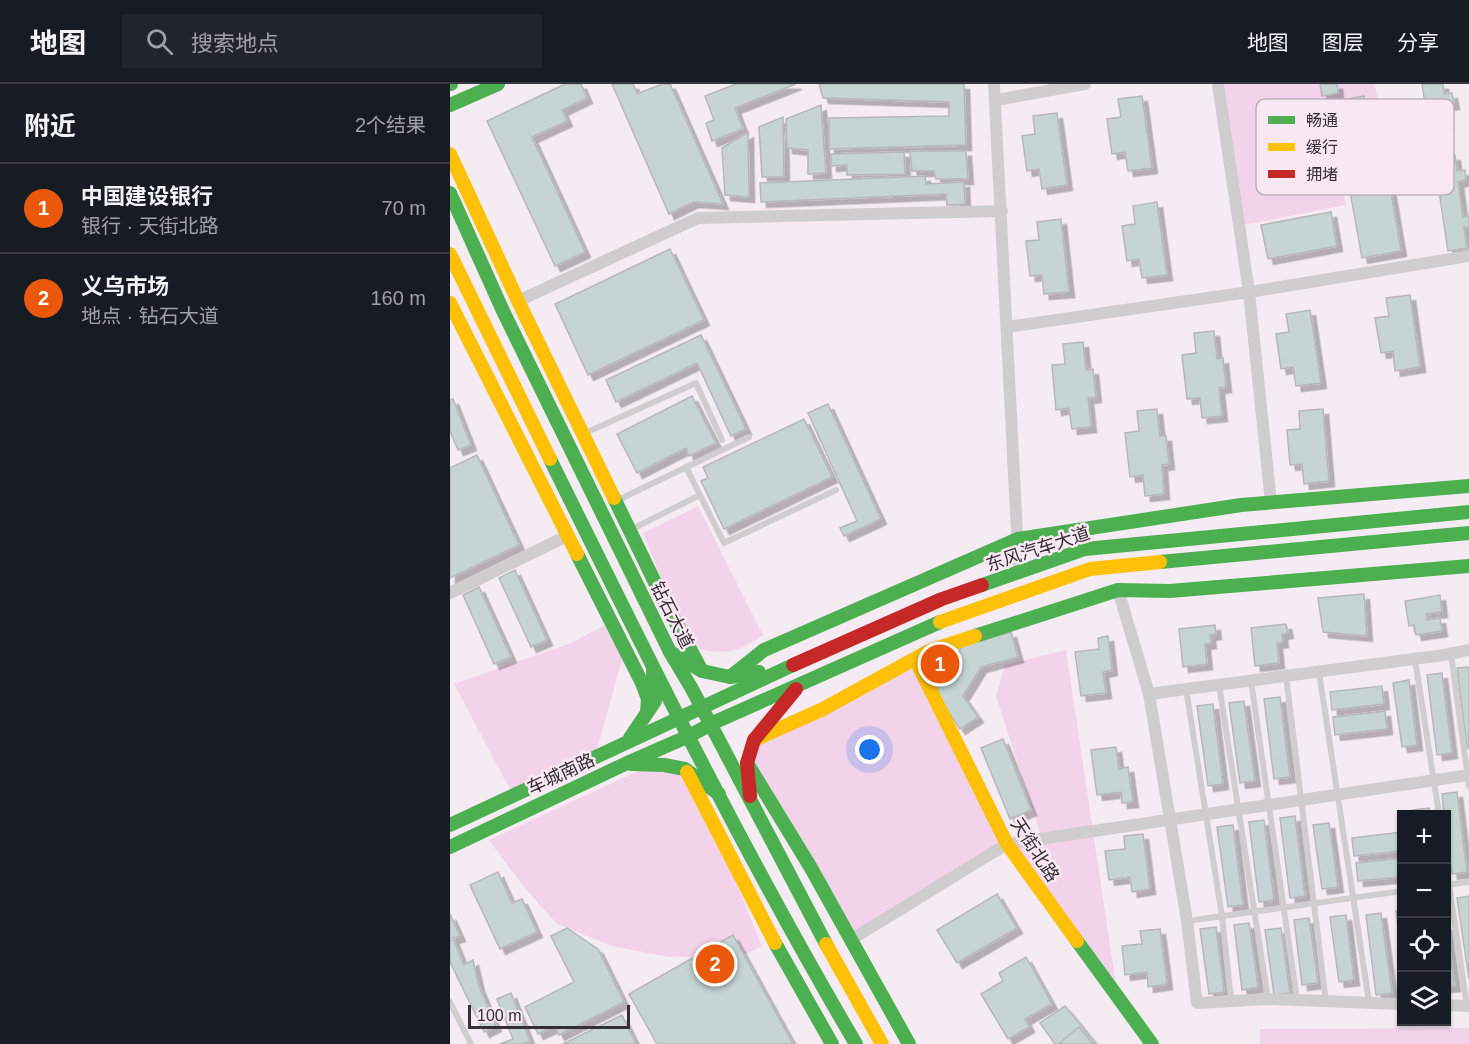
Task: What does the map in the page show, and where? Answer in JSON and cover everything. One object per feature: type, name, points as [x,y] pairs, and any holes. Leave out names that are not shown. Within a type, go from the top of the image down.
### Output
[{"type":"main road","points":[[450,105],[498,84]]},
{"type":"main road","points":[[450,154],[585,440],[663,599],[702,671]]},
{"type":"main road","name":"钻石大道","points":[[450,193],[503,311],[670,652],[830,952],[880,1040]]},
{"type":"main road","points":[[450,254],[480,320],[653,668],[793,936],[856,1044]]},
{"type":"main road","points":[[503,311],[518,302]]},
{"type":"main road","points":[[450,303],[456,331],[567,536],[642,683],[648,699],[647,715]]},
{"type":"main road","points":[[456,331],[480,320]]},
{"type":"main road","points":[[585,440],[607,523]]},
{"type":"main road","points":[[730,677],[764,650],[1018,538],[1241,504],[1469,486]]},
{"type":"main road","name":"东风汽车大道","points":[[679,717],[942,599],[1085,549],[1469,512]]},
{"type":"main road","name":"东风汽车大道","points":[[689,736],[710,724],[950,618],[1090,569],[1469,533]]},
{"type":"main road","points":[[754,740],[823,709],[930,651],[1118,590],[1170,591],[1469,566]]},
{"type":"main road","points":[[670,652],[702,671],[730,677],[788,668]]},
{"type":"main road","name":"天街北路","points":[[915,659],[1007,844],[1152,1044]]},
{"type":"main road","points":[[628,740],[656,701],[653,668]]},
{"type":"main road","points":[[750,802],[747,763],[754,740],[801,684]]},
{"type":"main road","name":"车城南路","points":[[450,825],[679,717]]},
{"type":"main road","name":"车城南路","points":[[450,847],[689,736]]},
{"type":"main road","points":[[747,763],[852,939],[909,1044]]},
{"type":"main road","points":[[625,764],[664,765],[685,769],[719,794]]},
{"type":"main road","points":[[685,769],[788,969],[832,1044]]},
{"type":"main road","points":[[788,969],[793,936]]},
{"type":"main road","points":[[830,952],[852,939]]},
{"type":"main road","points":[[880,1040],[898,1025]]},
{"type":"street","points":[[994,84],[1019,572]]},
{"type":"street","points":[[996,100],[1085,84]]},
{"type":"street","points":[[1218,84],[1249,292],[1270,502]]},
{"type":"street","points":[[518,302],[698,218],[1002,211]]},
{"type":"street","points":[[1007,327],[1249,292],[1469,256]]},
{"type":"street","points":[[450,593],[567,536]]},
{"type":"street","points":[[1118,590],[1149,694],[1187,921],[1197,1003],[1268,999],[1397,1004]]},
{"type":"street","points":[[1149,694],[1469,650]]},
{"type":"street","points":[[852,939],[1007,844],[1434,780],[1468,779]]},
{"type":"street","points":[[1451,1005],[1468,1006]]},
{"type":"lane","points":[[585,440],[696,383],[722,440]]},
{"type":"lane","points":[[615,501],[749,437]]},
{"type":"lane","points":[[686,467],[724,543],[836,490]]},
{"type":"lane","points":[[630,530],[700,495]]},
{"type":"lane","points":[[1451,654],[1468,779]]},
{"type":"lane","points":[[1415,659],[1438,810]]},
{"type":"lane","points":[[1319,672],[1369,1002]]},
{"type":"lane","points":[[1286,676],[1326,1002]]},
{"type":"lane","points":[[1251,681],[1297,1000]]},
{"type":"lane","points":[[1219,685],[1268,999]]},
{"type":"lane","points":[[1186,689],[1222,916],[1231,1000]]},
{"type":"lane","points":[[1451,885],[1469,882]]},
{"type":"lane","points":[[1187,921],[1397,892]]},
{"type":"lane","points":[[1451,903],[1468,1006]]},
{"type":"lane","points":[[450,1002],[471,1044]]},
{"type":"shaded area","points":[[1218,84],[1375,84],[1377,99],[1256,99],[1256,195],[1344,195],[1346,205],[1239,226]]},
{"type":"shaded area","points":[[698,506],[763,635],[735,650],[719,652],[688,646],[643,533]]},
{"type":"shaded area","points":[[611,622],[625,649],[595,756],[513,795],[454,684],[571,643]]},
{"type":"shaded area","points":[[1066,650],[1118,999],[1007,844],[1042,839],[996,696],[1005,665]]},
{"type":"shaded area","points":[[915,659],[1007,844],[852,939],[747,763],[754,740]]},
{"type":"shaded area","points":[[651,765],[685,769],[699,793],[762,946],[740,957],[668,957],[612,946],[557,924],[523,886],[489,840]]},
{"type":"shaded area","points":[[1469,1028],[1469,1044],[1260,1044],[1260,1029]]},
{"type":"building","points":[[565,84],[581,84],[587,98],[562,110],[567,121],[532,137],[585,252],[555,266],[487,121]]},
{"type":"building","points":[[612,84],[633,84],[637,94],[662,84],[670,84],[723,204],[693,202],[669,214]]},
{"type":"building","points":[[736,84],[796,84],[735,108],[743,129],[712,141],[706,123],[714,120],[705,96]]},
{"type":"building","points":[[819,84],[964,84],[966,145],[829,149],[829,118],[949,116],[949,102],[823,98]]},
{"type":"building","points":[[1320,84],[1337,84],[1338,93],[1322,96]]},
{"type":"building","points":[[1422,84],[1443,84],[1444,94],[1452,93],[1453,99],[1424,99]]},
{"type":"building","points":[[1142,96],[1152,168],[1128,171],[1125,152],[1112,154],[1107,119],[1121,117],[1118,99]]},
{"type":"building","points":[[1364,96],[1364,99],[1348,99]]},
{"type":"building","points":[[821,105],[826,173],[808,174],[808,150],[787,148],[786,119]]},
{"type":"building","points":[[1057,113],[1067,185],[1042,189],[1039,169],[1027,171],[1022,136],[1035,134],[1033,116]]},
{"type":"building","points":[[783,117],[784,177],[762,177],[759,127]]},
{"type":"building","points":[[748,132],[749,197],[725,195],[722,148]]},
{"type":"building","points":[[910,151],[966,151],[968,179],[936,179],[934,171],[912,171]]},
{"type":"building","points":[[904,152],[905,174],[847,175],[847,165],[831,166],[831,154]]},
{"type":"building","points":[[1454,155],[1457,171],[1465,170],[1466,180],[1458,182],[1463,217],[1469,216],[1469,227],[1464,227],[1467,248],[1448,251],[1440,195],[1454,195]]},
{"type":"building","points":[[925,176],[926,184],[964,182],[965,204],[947,205],[946,194],[761,202],[760,183]]},
{"type":"building","points":[[1351,195],[1391,195],[1401,251],[1362,258]]},
{"type":"building","points":[[1157,202],[1167,275],[1142,278],[1139,259],[1127,261],[1122,226],[1135,224],[1133,206]]},
{"type":"building","points":[[1331,212],[1337,246],[1268,259],[1261,225]]},
{"type":"building","points":[[1061,219],[1069,292],[1044,294],[1042,275],[1030,276],[1026,241],[1039,240],[1037,222]]},
{"type":"building","points":[[670,249],[704,320],[588,375],[555,304]]},
{"type":"building","points":[[1410,295],[1420,367],[1395,371],[1393,351],[1381,353],[1375,318],[1389,316],[1386,298]]},
{"type":"building","points":[[1310,310],[1321,383],[1296,386],[1293,367],[1281,369],[1276,334],[1289,332],[1286,314]]},
{"type":"building","points":[[1214,331],[1217,359],[1223,358],[1226,387],[1219,388],[1222,416],[1202,418],[1200,398],[1187,399],[1182,355],[1196,353],[1194,333]]},
{"type":"building","points":[[701,335],[746,429],[731,436],[697,363],[616,402],[606,380]]},
{"type":"building","points":[[1083,342],[1086,370],[1093,369],[1096,397],[1088,398],[1091,427],[1072,429],[1069,408],[1056,410],[1052,365],[1065,364],[1063,344]]},
{"type":"building","points":[[692,396],[716,443],[689,456],[686,448],[637,473],[617,434]]},
{"type":"building","points":[[453,399],[471,445],[458,450],[450,431],[450,400]]},
{"type":"building","points":[[828,404],[881,519],[844,536],[840,528],[857,521],[808,413]]},
{"type":"building","points":[[1157,409],[1160,436],[1166,436],[1169,464],[1162,465],[1164,494],[1145,496],[1143,475],[1130,477],[1125,433],[1139,431],[1137,411]]},
{"type":"building","points":[[1323,409],[1329,481],[1304,484],[1302,464],[1290,465],[1287,430],[1300,429],[1299,411]]},
{"type":"building","points":[[804,419],[832,477],[724,529],[701,481],[708,478],[703,467]]},
{"type":"building","points":[[477,455],[519,545],[450,578],[450,468]]},
{"type":"building","points":[[515,570],[547,640],[531,647],[499,578]]},
{"type":"building","points":[[479,587],[511,657],[494,664],[463,595]]},
{"type":"building","points":[[1364,594],[1367,636],[1323,632],[1318,598]]},
{"type":"building","points":[[1440,595],[1442,612],[1426,614],[1427,620],[1440,618],[1442,631],[1416,635],[1414,625],[1409,626],[1405,601]]},
{"type":"building","points":[[1286,624],[1288,633],[1282,634],[1283,642],[1277,643],[1279,663],[1255,666],[1251,628]]},
{"type":"building","points":[[1215,625],[1216,634],[1210,635],[1211,643],[1205,644],[1207,664],[1183,667],[1179,629]]},
{"type":"building","points":[[1011,632],[1018,657],[981,667],[963,696],[978,717],[960,729],[935,692],[962,646]]},
{"type":"building","points":[[1108,636],[1112,670],[1103,672],[1106,693],[1081,696],[1075,652],[1099,649],[1098,638]]},
{"type":"building","points":[[1469,667],[1469,748],[1467,748],[1457,668]]},
{"type":"building","points":[[1442,673],[1452,753],[1437,755],[1427,675]]},
{"type":"building","points":[[1409,680],[1417,745],[1402,747],[1393,683]]},
{"type":"building","points":[[1382,686],[1384,704],[1332,710],[1330,692]]},
{"type":"building","points":[[1280,697],[1290,777],[1274,779],[1264,699]]},
{"type":"building","points":[[1244,701],[1255,781],[1240,783],[1229,703]]},
{"type":"building","points":[[1213,704],[1223,784],[1208,786],[1197,706]]},
{"type":"building","points":[[1385,711],[1387,729],[1335,735],[1333,717]]},
{"type":"building","points":[[1003,739],[1031,810],[1010,819],[981,748]]},
{"type":"building","points":[[1116,747],[1119,769],[1128,767],[1133,802],[1122,803],[1121,792],[1097,795],[1091,750]]},
{"type":"building","points":[[1457,792],[1467,872],[1452,874],[1451,810],[1444,810],[1442,794]]},
{"type":"building","points":[[1295,816],[1305,896],[1290,898],[1280,818]]},
{"type":"building","points":[[1264,820],[1274,900],[1259,902],[1249,822]]},
{"type":"building","points":[[1329,823],[1338,887],[1322,889],[1313,825]]},
{"type":"building","points":[[1233,825],[1243,905],[1228,907],[1217,827]]},
{"type":"building","points":[[1397,833],[1397,852],[1354,856],[1352,838]]},
{"type":"building","points":[[1143,834],[1150,889],[1132,892],[1130,877],[1109,880],[1105,851],[1125,849],[1124,836]]},
{"type":"building","points":[[1397,859],[1397,877],[1358,881],[1356,863]]},
{"type":"building","points":[[498,872],[512,903],[522,899],[537,932],[500,949],[470,885]]},
{"type":"building","points":[[997,894],[1017,928],[957,963],[937,930]]},
{"type":"building","points":[[1469,896],[1469,979],[1457,898]]},
{"type":"building","points":[[1381,913],[1392,993],[1376,995],[1366,915]]},
{"type":"building","points":[[450,914],[460,936],[453,938],[464,965],[473,960],[479,986],[496,1026],[484,1032],[450,962]]},
{"type":"building","points":[[1346,915],[1354,980],[1339,982],[1330,917]]},
{"type":"building","points":[[1309,918],[1318,983],[1302,985],[1294,920]]},
{"type":"building","points":[[1249,923],[1258,987],[1242,990],[1234,925]]},
{"type":"building","points":[[1216,927],[1224,992],[1209,994],[1200,929]]},
{"type":"building","points":[[567,928],[598,949],[624,1002],[559,1035],[555,1026],[538,1034],[525,1007],[574,982],[551,936]]},
{"type":"building","points":[[1281,928],[1290,993],[1274,995],[1265,930]]},
{"type":"building","points":[[1160,929],[1167,984],[1148,987],[1147,972],[1125,975],[1122,946],[1142,944],[1140,931]]},
{"type":"building","points":[[733,935],[793,1044],[657,1044],[629,994]]},
{"type":"building","points":[[1026,957],[1052,1004],[1025,1019],[1029,1027],[1008,1039],[981,994],[1003,981],[999,973]]},
{"type":"building","points":[[1451,958],[1455,986],[1451,986]]},
{"type":"building","points":[[511,993],[530,1041],[522,1044],[500,1044],[513,1039],[497,999]]},
{"type":"building","points":[[1065,1006],[1096,1044],[1093,1044],[1079,1027],[1061,1044],[1055,1044],[1040,1023]]},
{"type":"building","points":[[622,1015],[636,1044],[563,1044]]},
{"type":"building","points":[[1079,1027],[1093,1044],[1060,1043]]},
{"type":"traffic: fast","points":[[450,105],[498,84]]},
{"type":"traffic: fast","points":[[450,193],[503,311],[670,652],[692,689],[826,944]]},
{"type":"traffic: fast","points":[[550,459],[660,681],[736,827],[856,1044]]},
{"type":"traffic: fast","points":[[730,677],[764,650],[1018,539],[1241,505],[1469,486]]},
{"type":"traffic: fast","points":[[614,498],[663,599],[702,671]]},
{"type":"traffic: fast","points":[[982,585],[1085,549],[1469,512]]},
{"type":"traffic: fast","points":[[1160,562],[1469,533]]},
{"type":"traffic: fast","points":[[577,554],[642,683],[648,699],[647,712]]},
{"type":"traffic: fast","points":[[975,636],[1118,590],[1170,591],[1469,566]]},
{"type":"traffic: fast","points":[[450,847],[715,722],[940,622]]},
{"type":"traffic: fast","points":[[670,652],[702,671],[730,677],[759,672]]},
{"type":"traffic: fast","points":[[450,825],[793,665]]},
{"type":"traffic: fast","points":[[630,738],[655,701],[653,671]]},
{"type":"traffic: fast","points":[[747,763],[811,868],[909,1044]]},
{"type":"traffic: fast","points":[[631,764],[664,765],[685,769],[719,794]]},
{"type":"traffic: fast","points":[[1077,941],[1152,1044]]},
{"type":"traffic: fast","points":[[775,943],[832,1044]]},
{"type":"traffic: slow","points":[[450,154],[518,301],[614,498]]},
{"type":"traffic: slow","points":[[450,254],[550,459]]},
{"type":"traffic: slow","points":[[450,303],[577,554]]},
{"type":"traffic: slow","points":[[940,622],[1090,569],[1160,562]]},
{"type":"traffic: slow","points":[[754,740],[823,709],[929,651],[975,636]]},
{"type":"traffic: slow","points":[[915,659],[1007,844],[1077,941]]},
{"type":"traffic: slow","points":[[687,772],[775,943]]},
{"type":"traffic: slow","points":[[826,944],[882,1044]]},
{"type":"traffic: jam","points":[[793,665],[942,599],[982,585]]},
{"type":"traffic: jam","points":[[750,796],[747,763],[754,740],[796,689]]},
{"type":"place","name":"中国建设银行","points":[[940,664]]},
{"type":"place","name":"义乌市场","points":[[715,964]]}]
